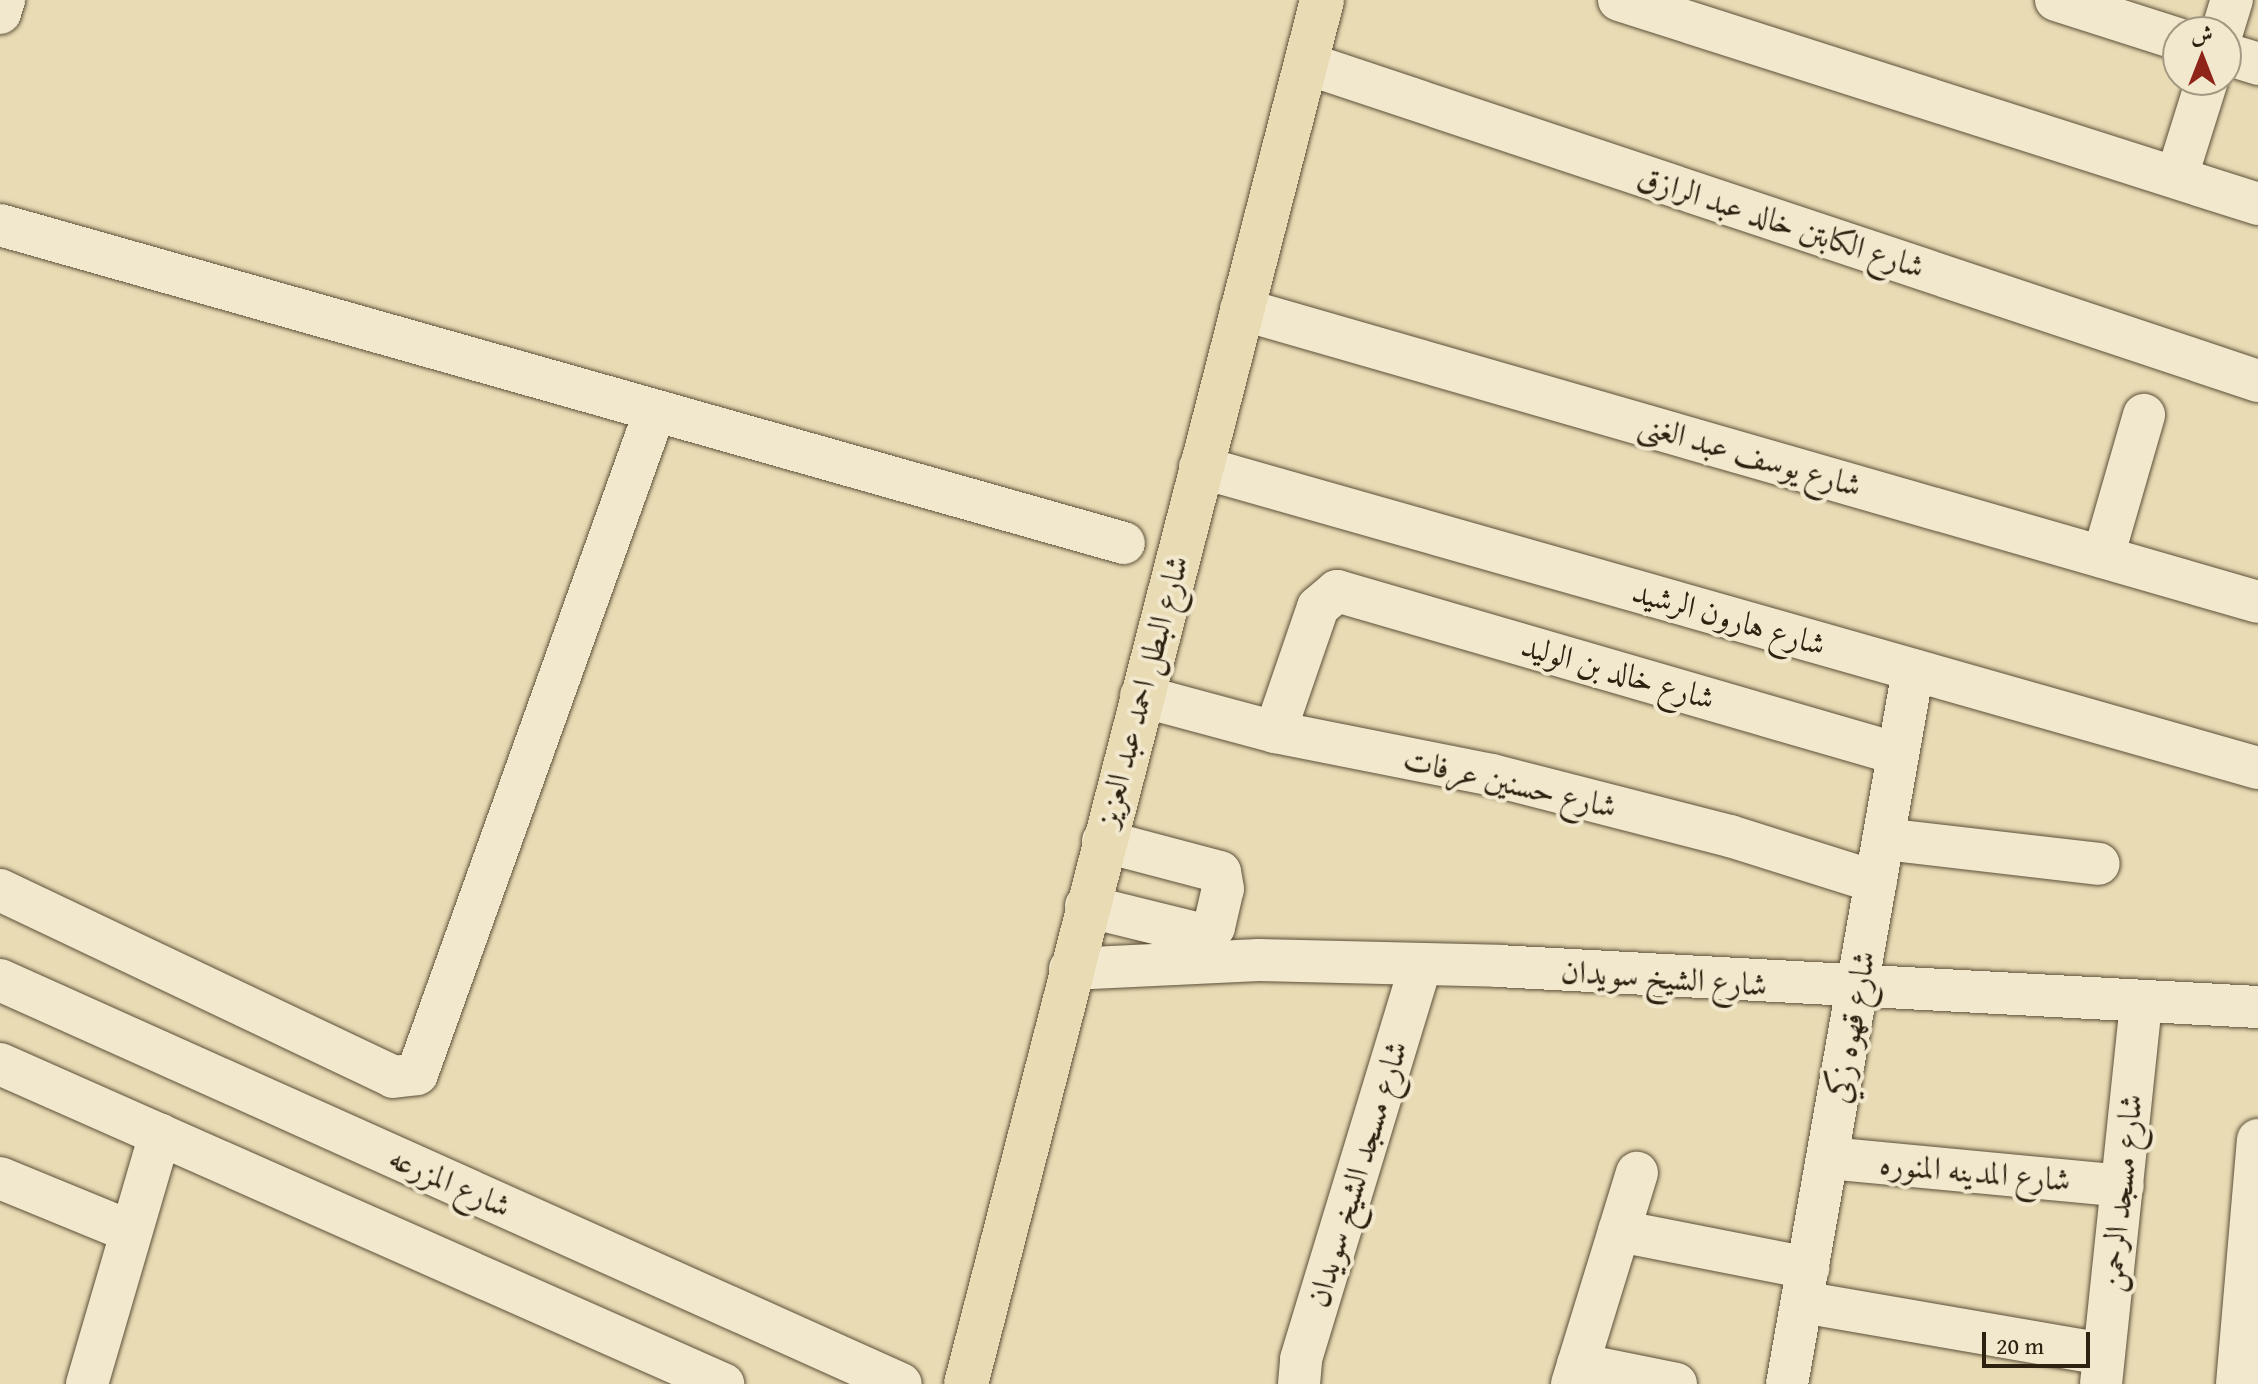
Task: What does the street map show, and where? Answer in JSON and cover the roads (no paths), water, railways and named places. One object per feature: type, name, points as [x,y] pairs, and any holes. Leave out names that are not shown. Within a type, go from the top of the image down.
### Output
[{"type":"main road","name":"شارع البطل احمد عبد العزيز","points":[[966,1384],[1086,906],[1322,0]]},
{"type":"street","points":[[0,13],[4,0]]},
{"type":"street","points":[[1619,0],[2258,204]]},
{"type":"street","points":[[2056,0],[2162,34]]},
{"type":"street","name":"شارع الكابتن خالد عبد الرازق","points":[[1305,63],[2258,381]]},
{"type":"street","points":[[2177,176],[2202,96]]},
{"type":"street","points":[[0,225],[1124,543]]},
{"type":"street","name":"شارع يوسف عبد الغنى","points":[[1241,309],[2258,602]]},
{"type":"street","points":[[0,890],[393,1077],[417,1074],[655,411]]},
{"type":"street","points":[[2103,557],[2144,415]]},
{"type":"street","name":"شارع هارون الرشيد","points":[[1200,467],[2258,768]]},
{"type":"street","name":"شارع خالد بن الوليد","points":[[1275,732],[1318,607],[1337,591],[1898,754]]},
{"type":"street","name":"شارع قهوه زكي","points":[[1787,1384],[1913,670]]},
{"type":"street","name":"شارع حسنين عرفات","points":[[1141,696],[1275,732],[1507,779],[1730,836],[1876,882]]},
{"type":"street","points":[[1884,839],[2099,864]]},
{"type":"street","points":[[1086,906],[1204,935],[1214,927],[1223,889],[1220,872],[1103,841]]},
{"type":"street","name":"شارع الشيخ سويدان","points":[[1070,969],[1259,960],[1421,965],[1858,990],[2258,1007]]},
{"type":"street","name":"شارع مسجد الشيخ سويدان","points":[[1299,1384],[1301,1359],[1421,965]]},
{"type":"street","name":"شارع المزرعه","points":[[0,980],[901,1384]]},
{"type":"street","name":"شارع مسجد الرحمن","points":[[2102,1369],[2141,1002]]},
{"type":"street","points":[[0,1064],[723,1384]]},
{"type":"street","points":[[87,1384],[129,1231],[160,1134]]},
{"type":"street","points":[[2237,1384],[2258,1140]]},
{"type":"street","name":"شارع المدينه المنوره","points":[[1828,1158],[2123,1186]]},
{"type":"street","points":[[1637,1173],[1575,1374],[1676,1384]]},
{"type":"street","points":[[0,1178],[129,1231]]},
{"type":"street","points":[[1619,1231],[2102,1369]]}]
